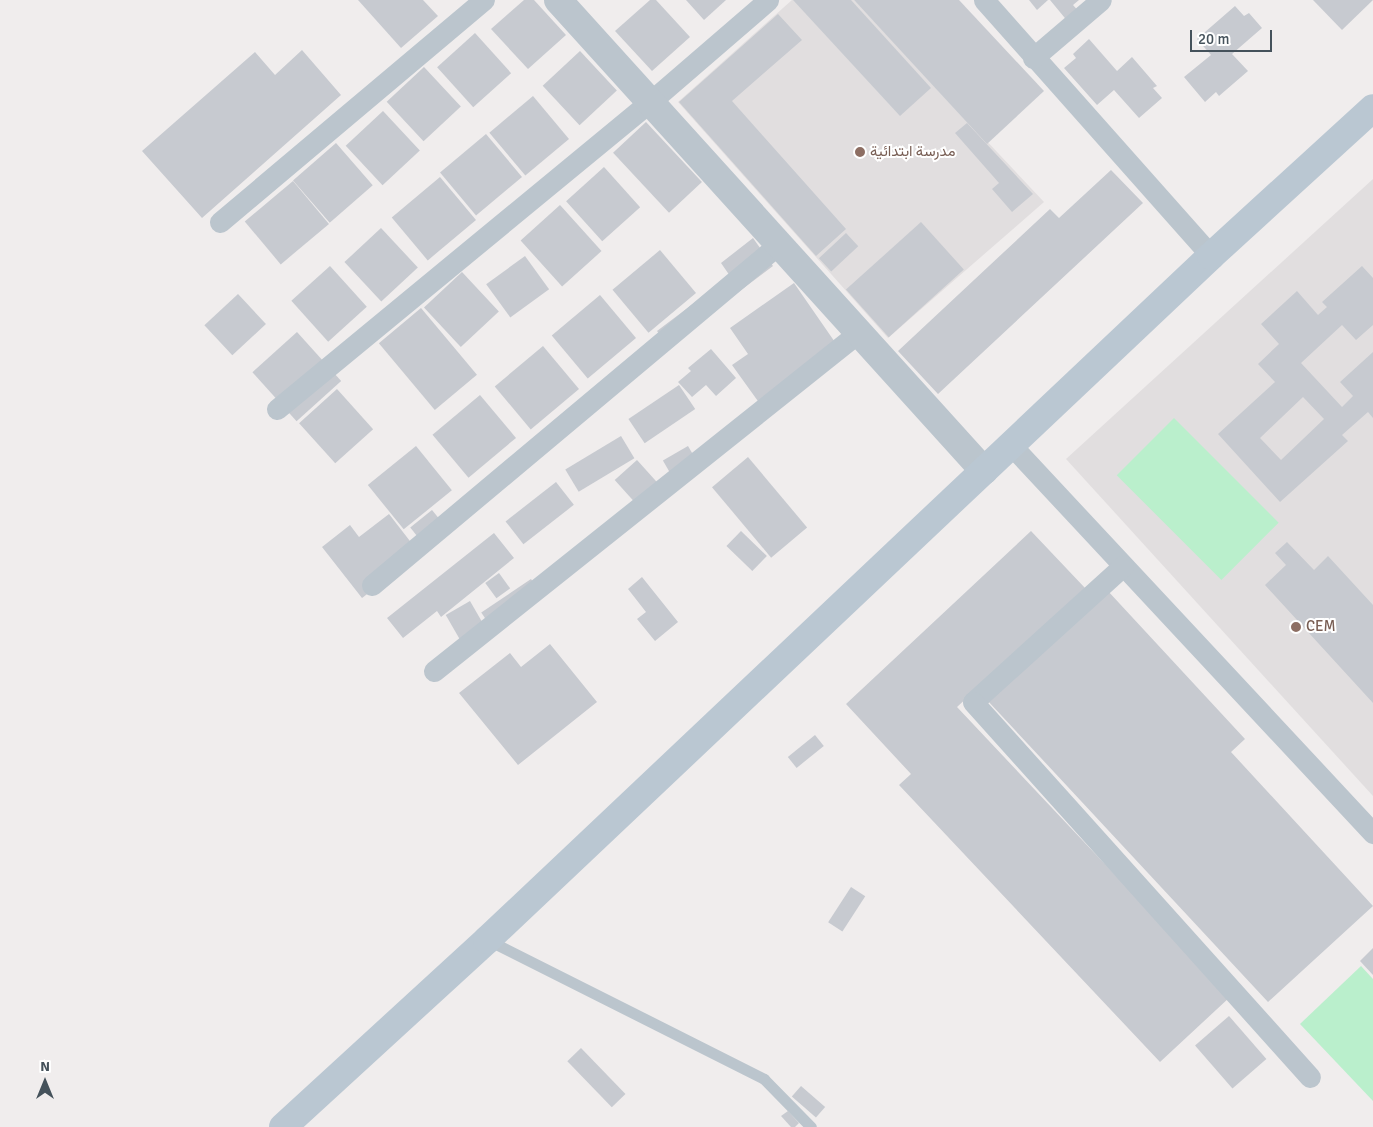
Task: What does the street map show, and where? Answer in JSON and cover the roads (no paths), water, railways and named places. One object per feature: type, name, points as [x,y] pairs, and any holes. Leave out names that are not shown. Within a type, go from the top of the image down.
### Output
[{"type":"main road","points":[[283,1127],[487,940],[1211,256],[1373,108]]},
{"type":"street","points":[[220,222],[484,0]]},
{"type":"street","points":[[558,0],[984,471]]},
{"type":"street","points":[[277,409],[650,102],[768,0]]},
{"type":"street","points":[[984,0],[1033,58],[1211,256]]},
{"type":"street","points":[[1033,58],[1101,0]]},
{"type":"street","points":[[372,585],[779,244]]},
{"type":"street","points":[[434,671],[858,333]]},
{"type":"street","points":[[1011,445],[1373,833]]},
{"type":"street","points":[[1123,566],[973,702],[1310,1077]]},
{"type":"lane","points":[[487,940],[764,1079],[811,1127]]},
{"type":"place","name":"مدرسة ابتدائية","points":[[860,152]]},
{"type":"place","name":"CEM","points":[[1296,627]]}]
